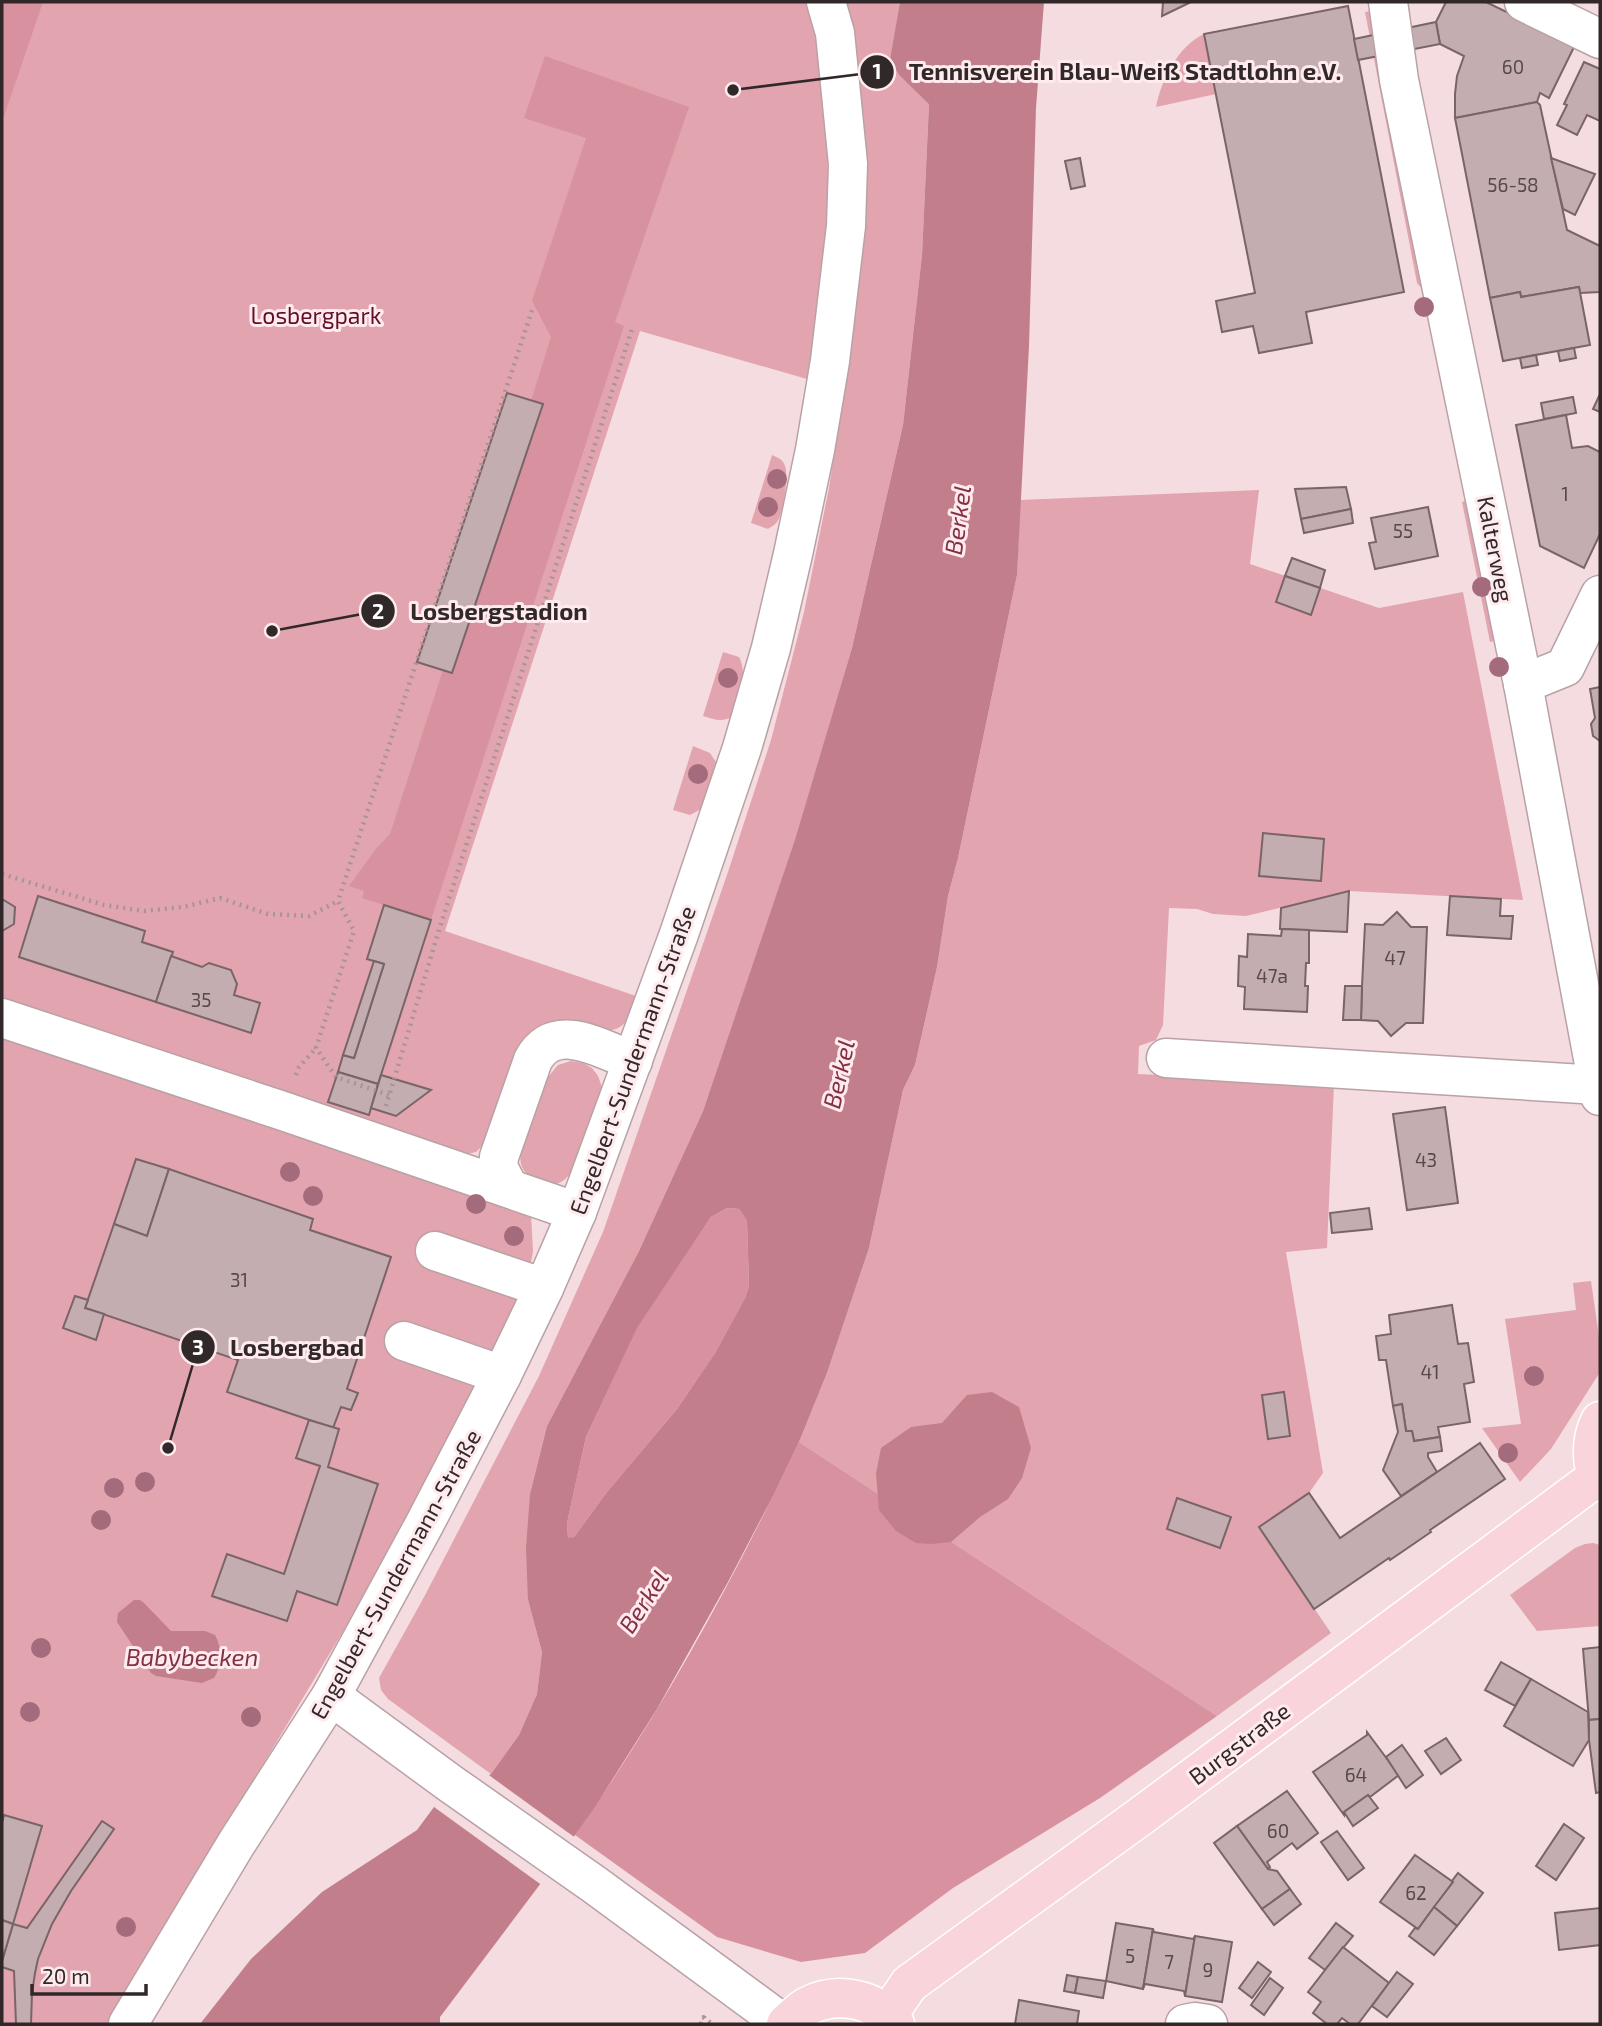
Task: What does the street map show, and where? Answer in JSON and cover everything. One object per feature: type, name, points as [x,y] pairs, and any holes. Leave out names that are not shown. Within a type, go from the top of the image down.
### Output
[{"type":"main road","points":[[1599,1480],[1593,1460],[1593,1442],[1600,1421]]},
{"type":"main road","name":"Burgstraße","points":[[891,2020],[909,1984],[1599,1480]]},
{"type":"main road","points":[[785,2024],[807,2006],[834,1998],[863,2001],[891,2020]]},
{"type":"street","name":"Engelbert-Sundermann-Straße","points":[[128,2024],[236,1844],[331,1696],[502,1375],[577,1212],[680,934],[742,748],[771,648],[815,450],[830,361],[846,226],[848,164],[835,33],[825,2]]},
{"type":"street","name":"Kalterweg","points":[[1388,2],[1399,80],[1523,684],[1599,1091]]},
{"type":"street","points":[[1524,2],[1600,39]]},
{"type":"street","points":[[1523,684],[1564,667],[1600,595]]},
{"type":"street","points":[[2,1018],[577,1212]]},
{"type":"street","points":[[509,1188],[498,1167],[499,1157],[538,1049],[548,1042],[564,1038],[583,1042],[633,1061]]},
{"type":"street","points":[[1166,1058],[1599,1091]]},
{"type":"street","points":[[435,1251],[544,1288]]},
{"type":"street","points":[[404,1341],[502,1375]]},
{"type":"street","points":[[331,1696],[785,2024]]},
{"type":"street","points":[[1185,2024],[1208,2024]]},
{"type":"path","points":[[2,874],[104,905],[144,911],[183,907],[220,898],[268,914],[309,916],[338,901],[533,307]]},
{"type":"path","points":[[373,1143],[632,329]]},
{"type":"path","points":[[338,901],[354,932],[316,1048],[335,1077],[389,1095]]},
{"type":"path","points":[[703,2017],[712,2024]]},
{"type":"green space","name":"Losbergpark","points":[[2,2],[809,2],[816,26],[827,147],[829,208],[826,255],[807,379],[640,331],[445,931],[639,997],[629,1018],[618,1028],[603,1030],[580,1027],[487,1141],[476,1152],[462,1155],[531,1214],[533,1251],[524,1302],[351,1618],[107,2024],[2,2024]]},
{"type":"green space","points":[[833,2],[900,2],[891,61],[899,75],[929,103],[922,255],[903,425],[852,648],[796,840],[703,1111],[639,1251],[547,1426],[530,1494],[528,1600],[542,1652],[537,1694],[519,1735],[491,1774],[388,1699],[381,1690],[379,1678],[539,1376],[603,1232],[771,740],[804,612],[829,488],[852,330]]},
{"type":"green space","points":[[1371,11],[1424,291],[1417,283],[1365,12]]},
{"type":"green space","points":[[1204,34],[1216,94],[1156,107],[1172,65],[1186,47]]},
{"type":"green space","points":[[772,455],[783,462],[786,477],[779,518],[768,529],[751,523]]},
{"type":"green space","points":[[1259,490],[1250,564],[1379,608],[1463,592],[1523,900],[1349,891],[1246,916],[1169,908],[1163,1025],[1156,1040],[1139,1046],[1138,1074],[1334,1084],[1327,1248],[1286,1252],[1323,1473],[1309,1493],[1259,1527],[1331,1633],[1217,1716],[799,1442],[827,1373],[869,1248],[903,1090],[915,1065],[937,967],[948,896],[1017,575],[1020,500]]},
{"type":"green space","points":[[1470,500],[1498,640],[1490,642],[1462,502]]},
{"type":"green space","points":[[723,652],[739,657],[743,679],[733,717],[718,720],[703,716]]},
{"type":"green space","points":[[693,746],[710,753],[718,765],[705,807],[690,815],[673,810]]},
{"type":"green space","points":[[571,1061],[592,1068],[603,1090],[573,1171],[562,1181],[553,1184],[532,1177],[524,1171],[521,1149],[548,1077],[558,1065]]},
{"type":"green space","points":[[1591,1281],[1600,1344],[1600,1372],[1551,1449],[1520,1482],[1482,1428],[1521,1424],[1505,1319],[1576,1310],[1573,1283]]},
{"type":"green space","points":[[1593,1543],[1600,1545],[1600,1626],[1537,1631],[1510,1595],[1575,1548]]},
{"type":"shaded area","points":[[2,2],[43,2],[2,122]]},
{"type":"shaded area","points":[[545,56],[689,107],[615,322],[624,326],[431,920],[362,898],[364,891],[349,886],[390,834],[443,670],[452,673],[551,337],[532,301],[586,138],[524,118]]},
{"type":"shaded area","points":[[727,1208],[739,1209],[747,1221],[749,1286],[745,1298],[715,1353],[677,1409],[607,1492],[574,1537],[568,1539],[567,1523],[586,1437],[637,1327],[711,1217]]},
{"type":"shaded area","points":[[799,1442],[1217,1716],[1100,1798],[953,1888],[865,1953],[801,1962],[717,1937],[575,1835],[638,1741],[696,1643]]},
{"type":"water","name":"Berkel","points":[[900,2],[1044,2],[1036,108],[1029,346],[1017,575],[948,896],[937,967],[915,1065],[903,1090],[869,1248],[827,1373],[774,1494],[657,1709],[595,1807],[440,2017],[440,2024],[200,2024],[251,1959],[322,1892],[417,1830],[434,1807],[491,1774],[519,1735],[537,1694],[542,1652],[528,1600],[526,1548],[530,1494],[547,1426],[639,1251],[703,1111],[795,840],[852,648],[903,425],[922,255],[929,104],[899,75],[890,60]],"holes":[[[727,1208],[739,1209],[747,1221],[749,1286],[745,1298],[715,1353],[677,1409],[607,1492],[574,1537],[568,1538],[567,1523],[586,1437],[637,1328],[711,1217]]]},
{"type":"water","points":[[992,1392],[1019,1407],[1031,1448],[1022,1478],[1008,1499],[980,1517],[951,1542],[916,1543],[896,1531],[879,1510],[876,1474],[881,1448],[911,1427],[942,1423],[967,1395]]},
{"type":"water","name":"Babybecken","points":[[134,1600],[144,1603],[171,1631],[205,1631],[215,1635],[220,1657],[214,1678],[202,1683],[151,1673],[117,1622],[118,1613]]},
{"type":"pier","points":[[486,1773],[577,1839],[543,1886],[434,1807],[440,1800]]},
{"type":"building","points":[[1163,2],[1191,2],[1162,16]]},
{"type":"building","points":[[1446,2],[1486,2],[1575,45],[1549,98],[1540,93],[1537,102],[1455,118],[1457,76],[1464,56],[1440,44],[1436,22]]},
{"type":"building","points":[[1348,6],[1404,292],[1306,312],[1312,343],[1259,353],[1253,326],[1222,332],[1216,301],[1255,293],[1204,34]]},
{"type":"building","points":[[1436,22],[1440,44],[1358,60],[1354,39]]},
{"type":"building","points":[[1584,62],[1600,69],[1600,121],[1587,115],[1577,135],[1557,125]]},
{"type":"building","points":[[1537,102],[1540,105],[1567,230],[1600,246],[1600,292],[1580,293],[1579,287],[1521,297],[1520,292],[1490,298],[1455,118]]},
{"type":"building","points":[[1080,158],[1085,186],[1071,189],[1065,161]]},
{"type":"building","points":[[1551,158],[1595,174],[1575,215],[1563,209]]},
{"type":"building","points":[[1579,287],[1590,345],[1503,361],[1490,298],[1520,292],[1521,297]]},
{"type":"building","points":[[1574,348],[1576,358],[1560,361],[1558,351]]},
{"type":"building","points":[[1536,355],[1538,365],[1522,368],[1520,358]]},
{"type":"building","points":[[507,393],[543,404],[452,673],[417,662]]},
{"type":"building","points":[[1600,394],[1600,412],[1593,409]]},
{"type":"building","points":[[1573,397],[1576,413],[1544,419],[1541,403]]},
{"type":"building","points":[[1566,415],[1572,448],[1588,446],[1600,452],[1600,534],[1584,568],[1540,546],[1516,425]]},
{"type":"building","points":[[1346,487],[1351,509],[1301,519],[1295,489]]},
{"type":"building","points":[[1428,507],[1438,556],[1375,569],[1369,543],[1376,542],[1371,518]]},
{"type":"building","points":[[1351,509],[1353,523],[1304,533],[1301,519]]},
{"type":"building","points":[[1292,558],[1325,570],[1320,588],[1285,576]]},
{"type":"building","points":[[1285,576],[1320,588],[1311,615],[1276,602]]},
{"type":"building","points":[[1600,687],[1600,741],[1593,736],[1591,724],[1595,718],[1590,689]]},
{"type":"building","points":[[1263,833],[1324,839],[1321,881],[1259,876]]},
{"type":"building","points":[[1349,891],[1347,932],[1280,929],[1281,908]]},
{"type":"building","points":[[38,896],[145,931],[142,942],[173,952],[156,1002],[19,957]]},
{"type":"building","points":[[1450,896],[1501,899],[1500,916],[1513,916],[1511,939],[1447,935]]},
{"type":"building","points":[[2,899],[15,907],[14,924],[2,931]]},
{"type":"building","points":[[384,905],[431,920],[378,1084],[338,1072],[343,1055],[354,1058],[384,964],[367,959]]},
{"type":"building","points":[[1397,912],[1411,927],[1427,927],[1423,1023],[1406,1023],[1391,1036],[1378,1021],[1361,1020],[1365,924],[1383,925]]},
{"type":"building","points":[[1282,929],[1309,930],[1309,963],[1306,963],[1305,986],[1308,986],[1307,1012],[1244,1009],[1245,987],[1238,986],[1239,956],[1247,957],[1248,934],[1281,936]]},
{"type":"building","points":[[171,956],[202,967],[209,963],[231,970],[237,984],[234,995],[260,1003],[251,1033],[156,1002]]},
{"type":"building","points":[[374,961],[384,964],[354,1058],[343,1055]]},
{"type":"building","points":[[1345,986],[1362,986],[1361,1020],[1343,1020]]},
{"type":"building","points":[[338,1072],[378,1084],[369,1115],[328,1102]]},
{"type":"building","points":[[381,1075],[431,1090],[396,1116],[371,1108]]},
{"type":"building","points":[[1445,1107],[1458,1203],[1407,1210],[1393,1114]]},
{"type":"building","points":[[136,1159],[169,1169],[147,1236],[114,1224]]},
{"type":"building","points":[[169,1169],[313,1219],[310,1230],[391,1257],[347,1389],[358,1393],[351,1410],[341,1407],[333,1428],[227,1392],[238,1360],[85,1308],[114,1224],[147,1236]]},
{"type":"building","points":[[1369,1208],[1372,1229],[1332,1233],[1330,1213]]},
{"type":"building","points":[[75,1296],[88,1300],[85,1308],[104,1314],[96,1340],[63,1328]]},
{"type":"building","points":[[1452,1305],[1458,1344],[1468,1343],[1474,1382],[1464,1384],[1470,1422],[1438,1427],[1440,1437],[1414,1441],[1412,1431],[1406,1431],[1402,1404],[1393,1406],[1386,1360],[1379,1360],[1376,1336],[1391,1334],[1389,1315]]},
{"type":"building","points":[[1284,1392],[1290,1436],[1268,1439],[1262,1395]]},
{"type":"building","points":[[1402,1404],[1406,1431],[1412,1431],[1414,1441],[1440,1437],[1442,1451],[1428,1453],[1437,1472],[1401,1496],[1383,1470],[1398,1432],[1393,1406]]},
{"type":"building","points":[[309,1420],[339,1429],[328,1467],[378,1484],[337,1605],[297,1591],[287,1621],[212,1596],[227,1554],[284,1574],[320,1466],[296,1458]]},
{"type":"building","points":[[1480,1443],[1505,1479],[1390,1560],[1389,1558],[1314,1609],[1259,1527],[1309,1493],[1340,1538]]},
{"type":"building","points":[[1177,1498],[1231,1517],[1220,1548],[1167,1529]]},
{"type":"building","points":[[1600,1647],[1600,1719],[1589,1720],[1583,1649]]},
{"type":"building","points":[[1501,1662],[1531,1679],[1515,1706],[1485,1690]]},
{"type":"building","points":[[1531,1679],[1588,1712],[1589,1740],[1573,1766],[1504,1726]]},
{"type":"building","points":[[1600,1719],[1600,1792],[1596,1793],[1589,1720]]},
{"type":"building","points":[[1367,1732],[1399,1775],[1344,1812],[1344,1815],[1313,1772],[1367,1735]]},
{"type":"building","points":[[1446,1738],[1461,1760],[1441,1774],[1425,1751]]},
{"type":"building","points":[[1402,1745],[1423,1775],[1406,1788],[1386,1757]]},
{"type":"building","points":[[1287,1791],[1318,1833],[1297,1849],[1292,1843],[1267,1862],[1270,1867],[1268,1869],[1237,1826]]},
{"type":"building","points":[[1368,1795],[1378,1808],[1353,1826],[1344,1812]]},
{"type":"building","points":[[4,1815],[42,1826],[13,1924],[2,1920]]},
{"type":"building","points":[[102,1821],[114,1829],[71,1891],[52,1924],[35,1973],[31,2024],[16,2024],[14,1971],[2,1967],[13,1924],[27,1928]]},
{"type":"building","points":[[1564,1824],[1584,1838],[1556,1880],[1536,1866]]},
{"type":"building","points":[[1237,1826],[1268,1869],[1277,1871],[1290,1889],[1262,1909],[1214,1843]]},
{"type":"building","points":[[1337,1831],[1364,1868],[1348,1880],[1321,1842]]},
{"type":"building","points":[[1415,1855],[1453,1882],[1418,1929],[1380,1902]]},
{"type":"building","points":[[1458,1873],[1483,1893],[1457,1926],[1434,1907]]},
{"type":"building","points":[[1290,1889],[1301,1904],[1274,1925],[1262,1909]]},
{"type":"building","points":[[1434,1907],[1457,1926],[1434,1955],[1409,1936],[1415,1928],[1418,1929]]},
{"type":"building","points":[[1600,1908],[1600,1945],[1559,1950],[1555,1913]]},
{"type":"building","points":[[2,1920],[13,1924],[2,1961]]},
{"type":"building","points":[[1116,1923],[1153,1929],[1143,1989],[1106,1981]]},
{"type":"building","points":[[1336,1923],[1353,1936],[1325,1970],[1309,1958]]},
{"type":"building","points":[[1153,1929],[1154,1932],[1193,1939],[1195,1936],[1185,1996],[1184,1991],[1145,1984],[1143,1989]]},
{"type":"building","points":[[1195,1936],[1232,1942],[1222,2002],[1185,1996]]},
{"type":"building","points":[[1343,1947],[1389,1983],[1358,2024],[1350,2024],[1342,2018],[1337,2024],[1327,2024],[1313,2013],[1321,2002],[1308,1992]]},
{"type":"building","points":[[1258,1962],[1271,1972],[1252,1998],[1239,1988]]},
{"type":"building","points":[[1397,1972],[1413,1984],[1387,2017],[1372,2006]]},
{"type":"building","points":[[1067,1975],[1078,1977],[1075,1993],[1064,1991]]},
{"type":"building","points":[[1078,1977],[1106,1981],[1103,1998],[1075,1993]]},
{"type":"building","points":[[1270,1978],[1283,1988],[1264,2015],[1251,2005]]},
{"type":"building","points":[[1019,2000],[1079,2011],[1077,2024],[1015,2024]]},
{"type":"place","name":"Tennisverein Blau-Weiß Stadtlohn e.V.","points":[[733,90]]},
{"type":"place","name":"Losbergstadion","points":[[272,631]]},
{"type":"place","name":"Losbergbad","points":[[168,1448]]}]
